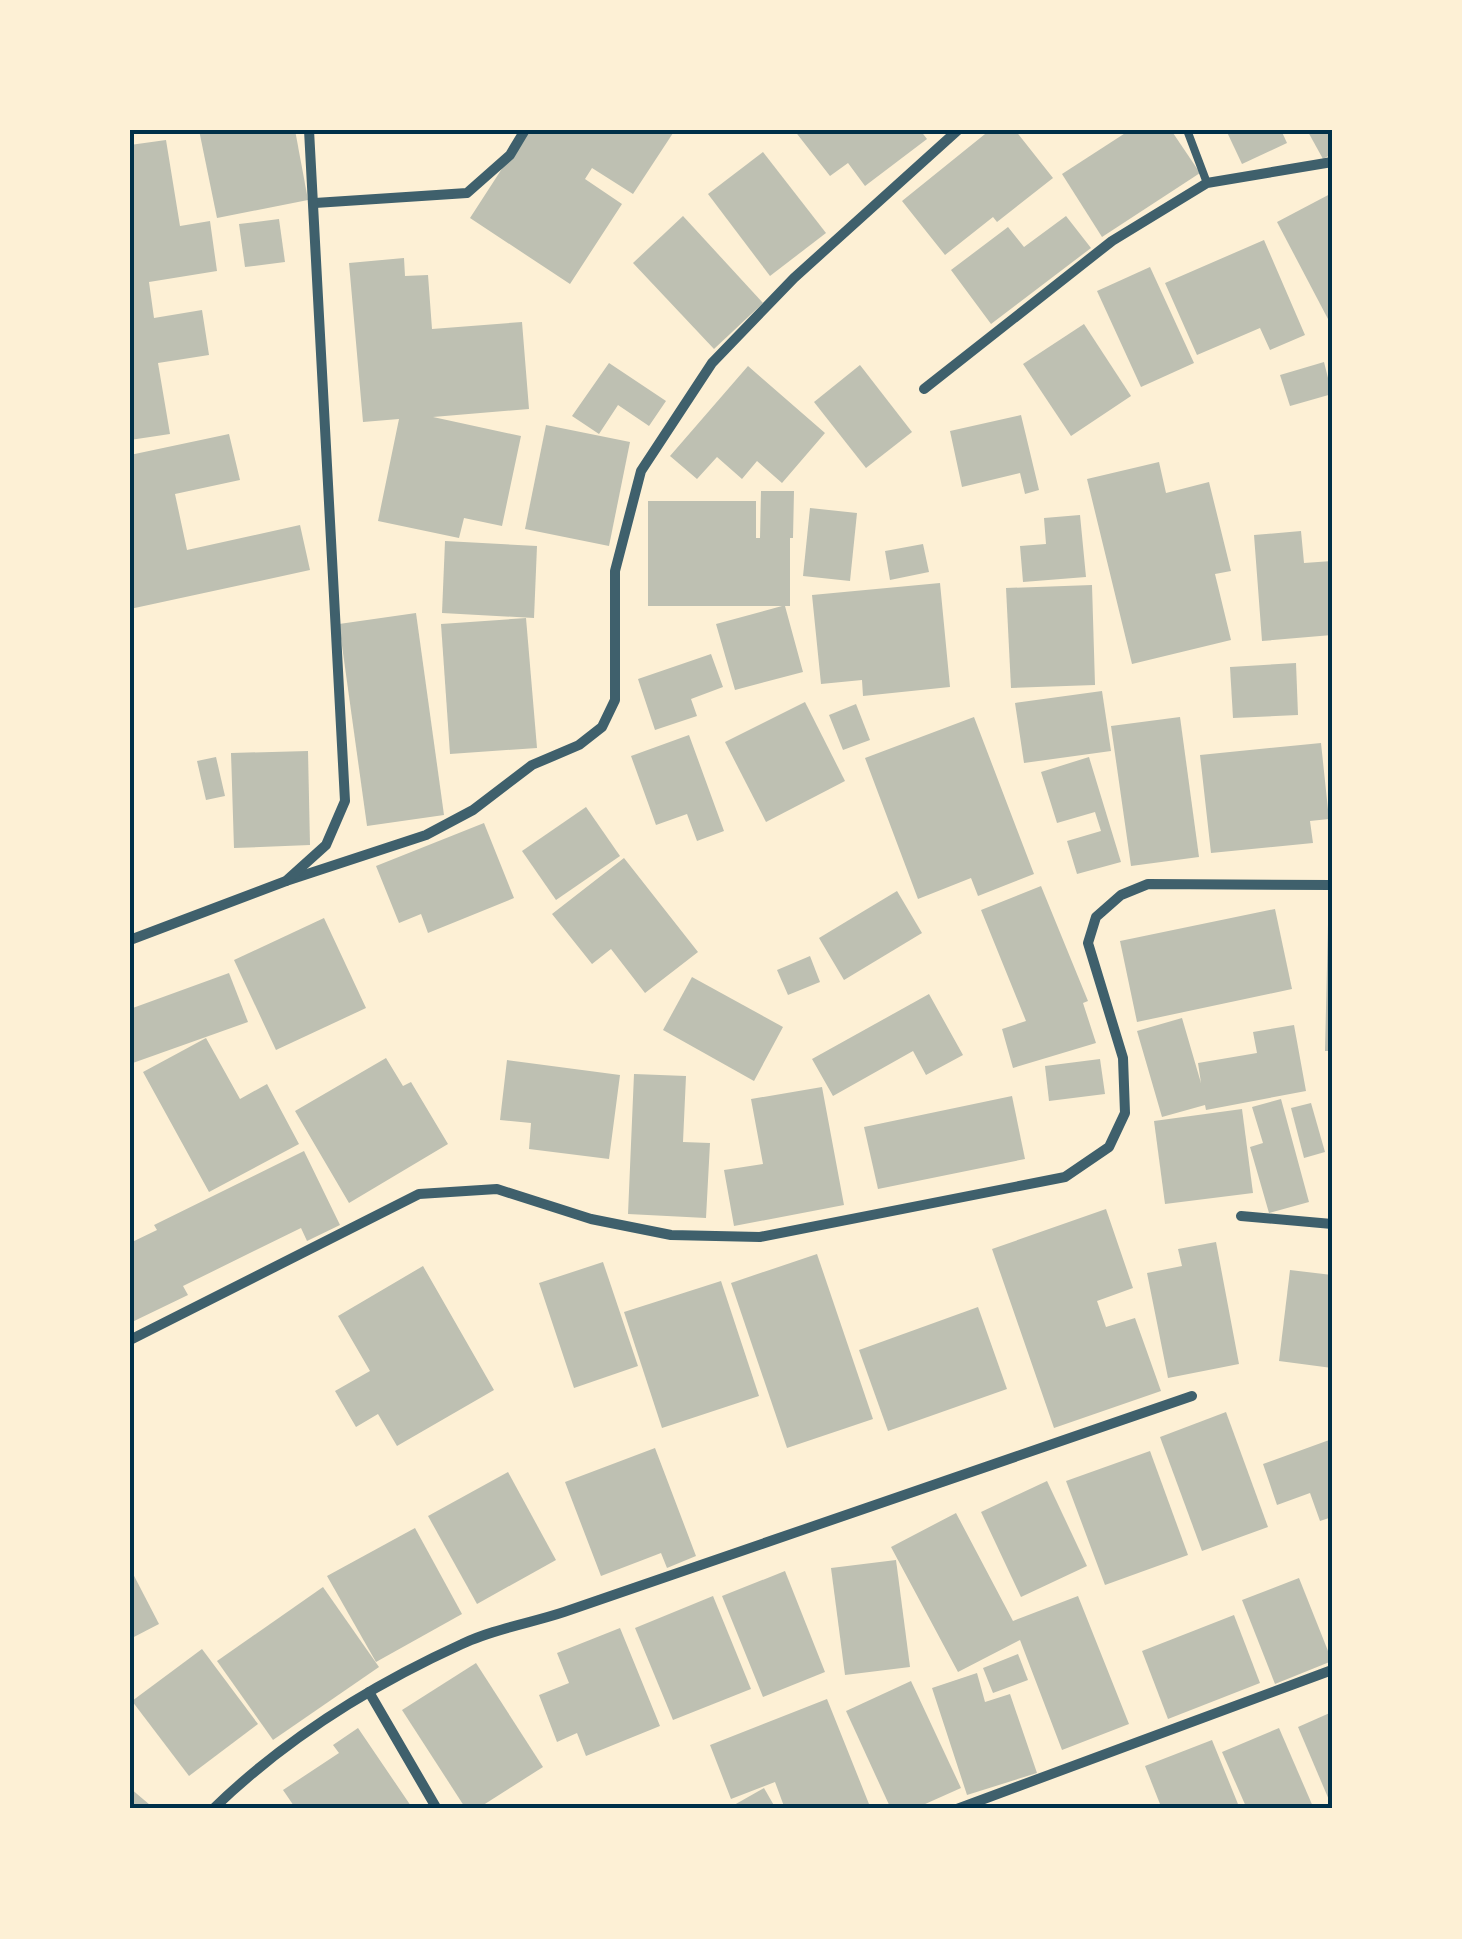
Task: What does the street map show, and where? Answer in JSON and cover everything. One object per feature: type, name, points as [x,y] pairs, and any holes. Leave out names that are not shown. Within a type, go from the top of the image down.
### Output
[{"type":"street","points":[[286,881],[326,844],[345,801],[309,130]]},
{"type":"street","points":[[315,204],[467,192],[510,155],[525,130]]},
{"type":"street","points":[[130,940],[286,881],[426,835],[473,810],[532,765],[579,745],[602,728],[615,700],[614,571],[641,471],[712,363],[794,278],[958,130]]},
{"type":"street","points":[[924,389],[1112,240],[1207,183],[1332,162]]},
{"type":"street","points":[[130,1340],[419,1194],[496,1190],[591,1220],[672,1235],[760,1237],[1066,1176],[1108,1147],[1124,1113],[1122,1058],[1088,943],[1096,917],[1122,894],[1148,884],[1332,885]]},
{"type":"street","points":[[1240,1216],[1332,1224]]},
{"type":"street","points":[[213,1809],[292,1743],[370,1692],[465,1642],[564,1612],[1192,1396]]},
{"type":"street","points":[[957,1809],[1332,1670]]},
{"type":"street","points":[[370,1692],[438,1809]]},
{"type":"lane","points":[[1187,130],[1207,183]]},
{"type":"building","points":[[199,130],[295,130],[308,200],[217,218]]},
{"type":"building","points":[[527,130],[675,130],[633,194],[592,168],[585,179],[622,204],[570,284],[470,218]]},
{"type":"building","points":[[794,130],[920,130],[927,139],[865,186],[848,163],[830,176]]},
{"type":"building","points":[[990,130],[1015,130],[1053,178],[997,222],[993,217],[945,255],[902,201]]},
{"type":"building","points":[[1130,130],[1171,130],[1200,173],[1102,237],[1062,174]]},
{"type":"building","points":[[1226,130],[1281,130],[1287,143],[1242,164]]},
{"type":"building","points":[[1307,130],[1332,130],[1332,154],[1323,159]]},
{"type":"building","points":[[166,140],[180,226],[210,221],[217,271],[149,282],[154,318],[202,310],[209,355],[158,363],[170,434],[130,440],[130,145]]},
{"type":"building","points":[[763,152],[826,233],[770,276],[708,194]]},
{"type":"building","points":[[1332,193],[1332,317],[1328,319],[1277,222]]},
{"type":"building","points":[[683,216],[763,303],[714,349],[633,263]]},
{"type":"building","points":[[1066,216],[1091,248],[991,324],[951,270],[1008,227],[1024,247]]},
{"type":"building","points":[[279,219],[285,262],[245,267],[239,224]]},
{"type":"building","points":[[1264,240],[1305,335],[1270,350],[1260,328],[1197,355],[1165,283]]},
{"type":"building","points":[[404,258],[405,276],[428,275],[432,329],[522,322],[529,409],[433,417],[521,436],[502,526],[464,518],[459,538],[378,521],[399,419],[363,422],[349,263]]},
{"type":"building","points":[[1150,267],[1194,363],[1141,387],[1097,291]]},
{"type":"building","points":[[1084,324],[1131,396],[1071,436],[1023,364]]},
{"type":"building","points":[[1324,362],[1332,394],[1290,406],[1280,375]]},
{"type":"building","points":[[609,363],[666,401],[649,426],[618,405],[599,434],[572,416]]},
{"type":"building","points":[[860,365],[912,432],[866,468],[814,402]]},
{"type":"building","points":[[748,366],[825,433],[782,483],[757,461],[742,479],[717,457],[697,479],[670,456]]},
{"type":"building","points":[[1021,415],[1039,490],[1025,494],[1020,473],[962,487],[950,431]]},
{"type":"building","points":[[546,425],[630,442],[609,546],[525,529]]},
{"type":"building","points":[[229,434],[240,480],[175,494],[187,550],[300,525],[310,570],[130,609],[130,455]]},
{"type":"building","points":[[1159,462],[1166,493],[1209,482],[1231,571],[1215,574],[1231,640],[1132,664],[1087,479]]},
{"type":"building","points":[[761,491],[794,491],[790,606],[785,606],[803,672],[735,690],[716,624],[782,606],[648,606],[648,501],[756,501],[756,538],[760,538]]},
{"type":"building","points":[[810,508],[857,513],[850,581],[803,576]]},
{"type":"building","points":[[1080,515],[1086,577],[1023,582],[1020,546],[1046,544],[1044,518]]},
{"type":"building","points":[[1301,531],[1304,563],[1332,561],[1332,635],[1262,641],[1254,535]]},
{"type":"building","points":[[445,541],[537,546],[534,618],[442,613]]},
{"type":"building","points":[[923,544],[929,572],[890,580],[885,551]]},
{"type":"building","points":[[940,583],[950,687],[863,696],[862,680],[821,684],[812,595]]},
{"type":"building","points":[[1092,585],[1095,685],[1011,688],[1006,588]]},
{"type":"building","points":[[416,613],[444,815],[367,826],[339,624]]},
{"type":"building","points":[[526,618],[537,748],[450,754],[441,624]]},
{"type":"building","points":[[711,654],[723,687],[691,699],[697,716],[655,730],[638,679]]},
{"type":"building","points":[[1296,663],[1298,715],[1233,718],[1230,667]]},
{"type":"building","points":[[1102,691],[1111,751],[1024,763],[1015,703]]},
{"type":"building","points":[[805,702],[845,781],[766,822],[725,742]]},
{"type":"building","points":[[856,704],[870,740],[843,750],[829,715]]},
{"type":"building","points":[[974,717],[1034,874],[978,896],[971,878],[918,899],[865,758]]},
{"type":"building","points":[[1180,717],[1199,857],[1131,866],[1111,726]]},
{"type":"building","points":[[689,735],[724,831],[697,841],[687,814],[656,825],[631,756]]},
{"type":"building","points":[[1321,743],[1329,819],[1310,821],[1313,843],[1211,853],[1200,755]]},
{"type":"building","points":[[308,751],[310,845],[234,848],[231,753]]},
{"type":"building","points":[[216,757],[225,796],[206,800],[197,761]]},
{"type":"building","points":[[1089,757],[1121,862],[1077,874],[1067,841],[1101,831],[1095,812],[1057,823],[1041,772]]},
{"type":"building","points":[[586,807],[620,856],[556,900],[522,851]]},
{"type":"building","points":[[484,823],[514,898],[428,933],[421,914],[399,923],[376,866]]},
{"type":"building","points":[[624,858],[698,952],[645,993],[611,949],[592,964],[552,914]]},
{"type":"building","points":[[1041,886],[1088,1001],[1083,1003],[1096,1043],[1013,1068],[1002,1029],[1026,1021],[981,910]]},
{"type":"building","points":[[897,891],[922,933],[844,980],[819,938]]},
{"type":"building","points":[[1275,909],[1292,989],[1137,1022],[1120,941]]},
{"type":"building","points":[[324,918],[366,1008],[276,1050],[234,960]]},
{"type":"building","points":[[1328,924],[1332,924],[1332,1051],[1325,1051]]},
{"type":"building","points":[[810,956],[820,982],[788,995],[777,970]]},
{"type":"building","points":[[229,973],[248,1022],[130,1064],[130,1009]]},
{"type":"building","points":[[692,977],[783,1027],[754,1081],[663,1030]]},
{"type":"building","points":[[929,994],[963,1055],[926,1075],[913,1051],[833,1096],[812,1059]]},
{"type":"building","points":[[1182,1018],[1201,1083],[1198,1063],[1257,1053],[1253,1032],[1294,1025],[1306,1091],[1206,1110],[1205,1105],[1162,1117],[1137,1031]]},
{"type":"building","points":[[206,1038],[240,1099],[267,1084],[299,1144],[209,1192],[143,1072]]},
{"type":"building","points":[[386,1058],[403,1086],[411,1082],[448,1144],[349,1203],[295,1111]]},
{"type":"building","points":[[1100,1059],[1105,1094],[1049,1101],[1045,1066]]},
{"type":"building","points":[[507,1060],[620,1075],[609,1159],[529,1149],[531,1123],[500,1120]]},
{"type":"building","points":[[634,1074],[686,1076],[683,1142],[710,1143],[706,1218],[628,1214]]},
{"type":"building","points":[[822,1087],[844,1205],[734,1226],[724,1170],[763,1164],[751,1099]]},
{"type":"building","points":[[1012,1096],[1025,1159],[878,1189],[864,1127]]},
{"type":"building","points":[[1281,1099],[1309,1202],[1269,1213],[1250,1147],[1263,1143],[1252,1107]]},
{"type":"building","points":[[1311,1103],[1325,1152],[1304,1158],[1291,1108]]},
{"type":"building","points":[[1242,1109],[1253,1193],[1165,1204],[1154,1121]]},
{"type":"building","points":[[304,1151],[340,1225],[307,1241],[301,1228],[183,1286],[188,1295],[130,1323],[130,1243],[157,1230],[154,1225]]},
{"type":"building","points":[[1106,1209],[1133,1288],[1097,1301],[1106,1327],[1135,1318],[1161,1391],[1054,1428],[992,1249]]},
{"type":"building","points":[[1216,1242],[1239,1364],[1168,1378],[1147,1273],[1182,1266],[1178,1249]]},
{"type":"building","points":[[817,1254],[873,1419],[787,1448],[731,1283]]},
{"type":"building","points":[[603,1262],[638,1366],[574,1388],[539,1283]]},
{"type":"building","points":[[423,1266],[494,1390],[397,1446],[378,1414],[356,1427],[335,1391],[370,1371],[338,1316]]},
{"type":"building","points":[[1290,1270],[1332,1275],[1332,1368],[1279,1361]]},
{"type":"building","points":[[721,1281],[759,1396],[662,1428],[624,1312]]},
{"type":"building","points":[[978,1307],[1007,1389],[888,1431],[859,1350]]},
{"type":"building","points":[[1226,1412],[1268,1527],[1202,1551],[1160,1437]]},
{"type":"building","points":[[1332,1439],[1332,1517],[1320,1521],[1310,1493],[1277,1505],[1263,1464]]},
{"type":"building","points":[[655,1448],[696,1556],[667,1568],[661,1553],[601,1576],[565,1482]]},
{"type":"building","points":[[1150,1451],[1188,1555],[1105,1585],[1066,1481]]},
{"type":"building","points":[[508,1472],[556,1560],[477,1604],[428,1516]]},
{"type":"building","points":[[1047,1481],[1087,1566],[1021,1597],[981,1512]]},
{"type":"building","points":[[956,1513],[1013,1621],[1078,1596],[1129,1724],[1062,1750],[1020,1640],[958,1672],[891,1547]]},
{"type":"building","points":[[415,1528],[462,1614],[376,1662],[327,1576]]},
{"type":"building","points":[[896,1560],[910,1667],[845,1675],[831,1568]]},
{"type":"building","points":[[130,1568],[159,1624],[130,1639]]},
{"type":"building","points":[[785,1571],[825,1672],[763,1697],[722,1596]]},
{"type":"building","points":[[1299,1578],[1332,1661],[1275,1684],[1242,1600]]},
{"type":"building","points":[[323,1587],[379,1667],[273,1740],[217,1661]]},
{"type":"building","points":[[713,1596],[751,1689],[673,1720],[635,1628]]},
{"type":"building","points":[[1234,1615],[1260,1683],[1168,1719],[1142,1651]]},
{"type":"building","points":[[620,1628],[660,1726],[586,1756],[577,1733],[557,1742],[539,1695],[569,1683],[557,1653]]},
{"type":"building","points":[[202,1649],[258,1724],[189,1776],[132,1701]]},
{"type":"building","points":[[1018,1654],[1028,1680],[993,1693],[983,1668]]},
{"type":"building","points":[[476,1663],[543,1767],[477,1809],[466,1809],[402,1710]]},
{"type":"building","points":[[977,1673],[985,1702],[1010,1694],[1037,1773],[967,1795],[932,1688]]},
{"type":"building","points":[[911,1681],[961,1788],[914,1809],[891,1809],[846,1711]]},
{"type":"building","points":[[827,1699],[871,1809],[785,1809],[775,1782],[731,1799],[710,1745]]},
{"type":"building","points":[[1332,1712],[1332,1807],[1298,1727]]},
{"type":"building","points":[[358,1728],[413,1809],[296,1809],[283,1790],[339,1753],[333,1745]]},
{"type":"building","points":[[1279,1728],[1314,1809],[1247,1809],[1222,1752]]},
{"type":"building","points":[[1212,1740],[1240,1809],[1162,1809],[1145,1766]]},
{"type":"building","points":[[130,1788],[150,1805],[147,1809],[130,1809]]},
{"type":"building","points":[[764,1788],[776,1809],[727,1809]]}]
